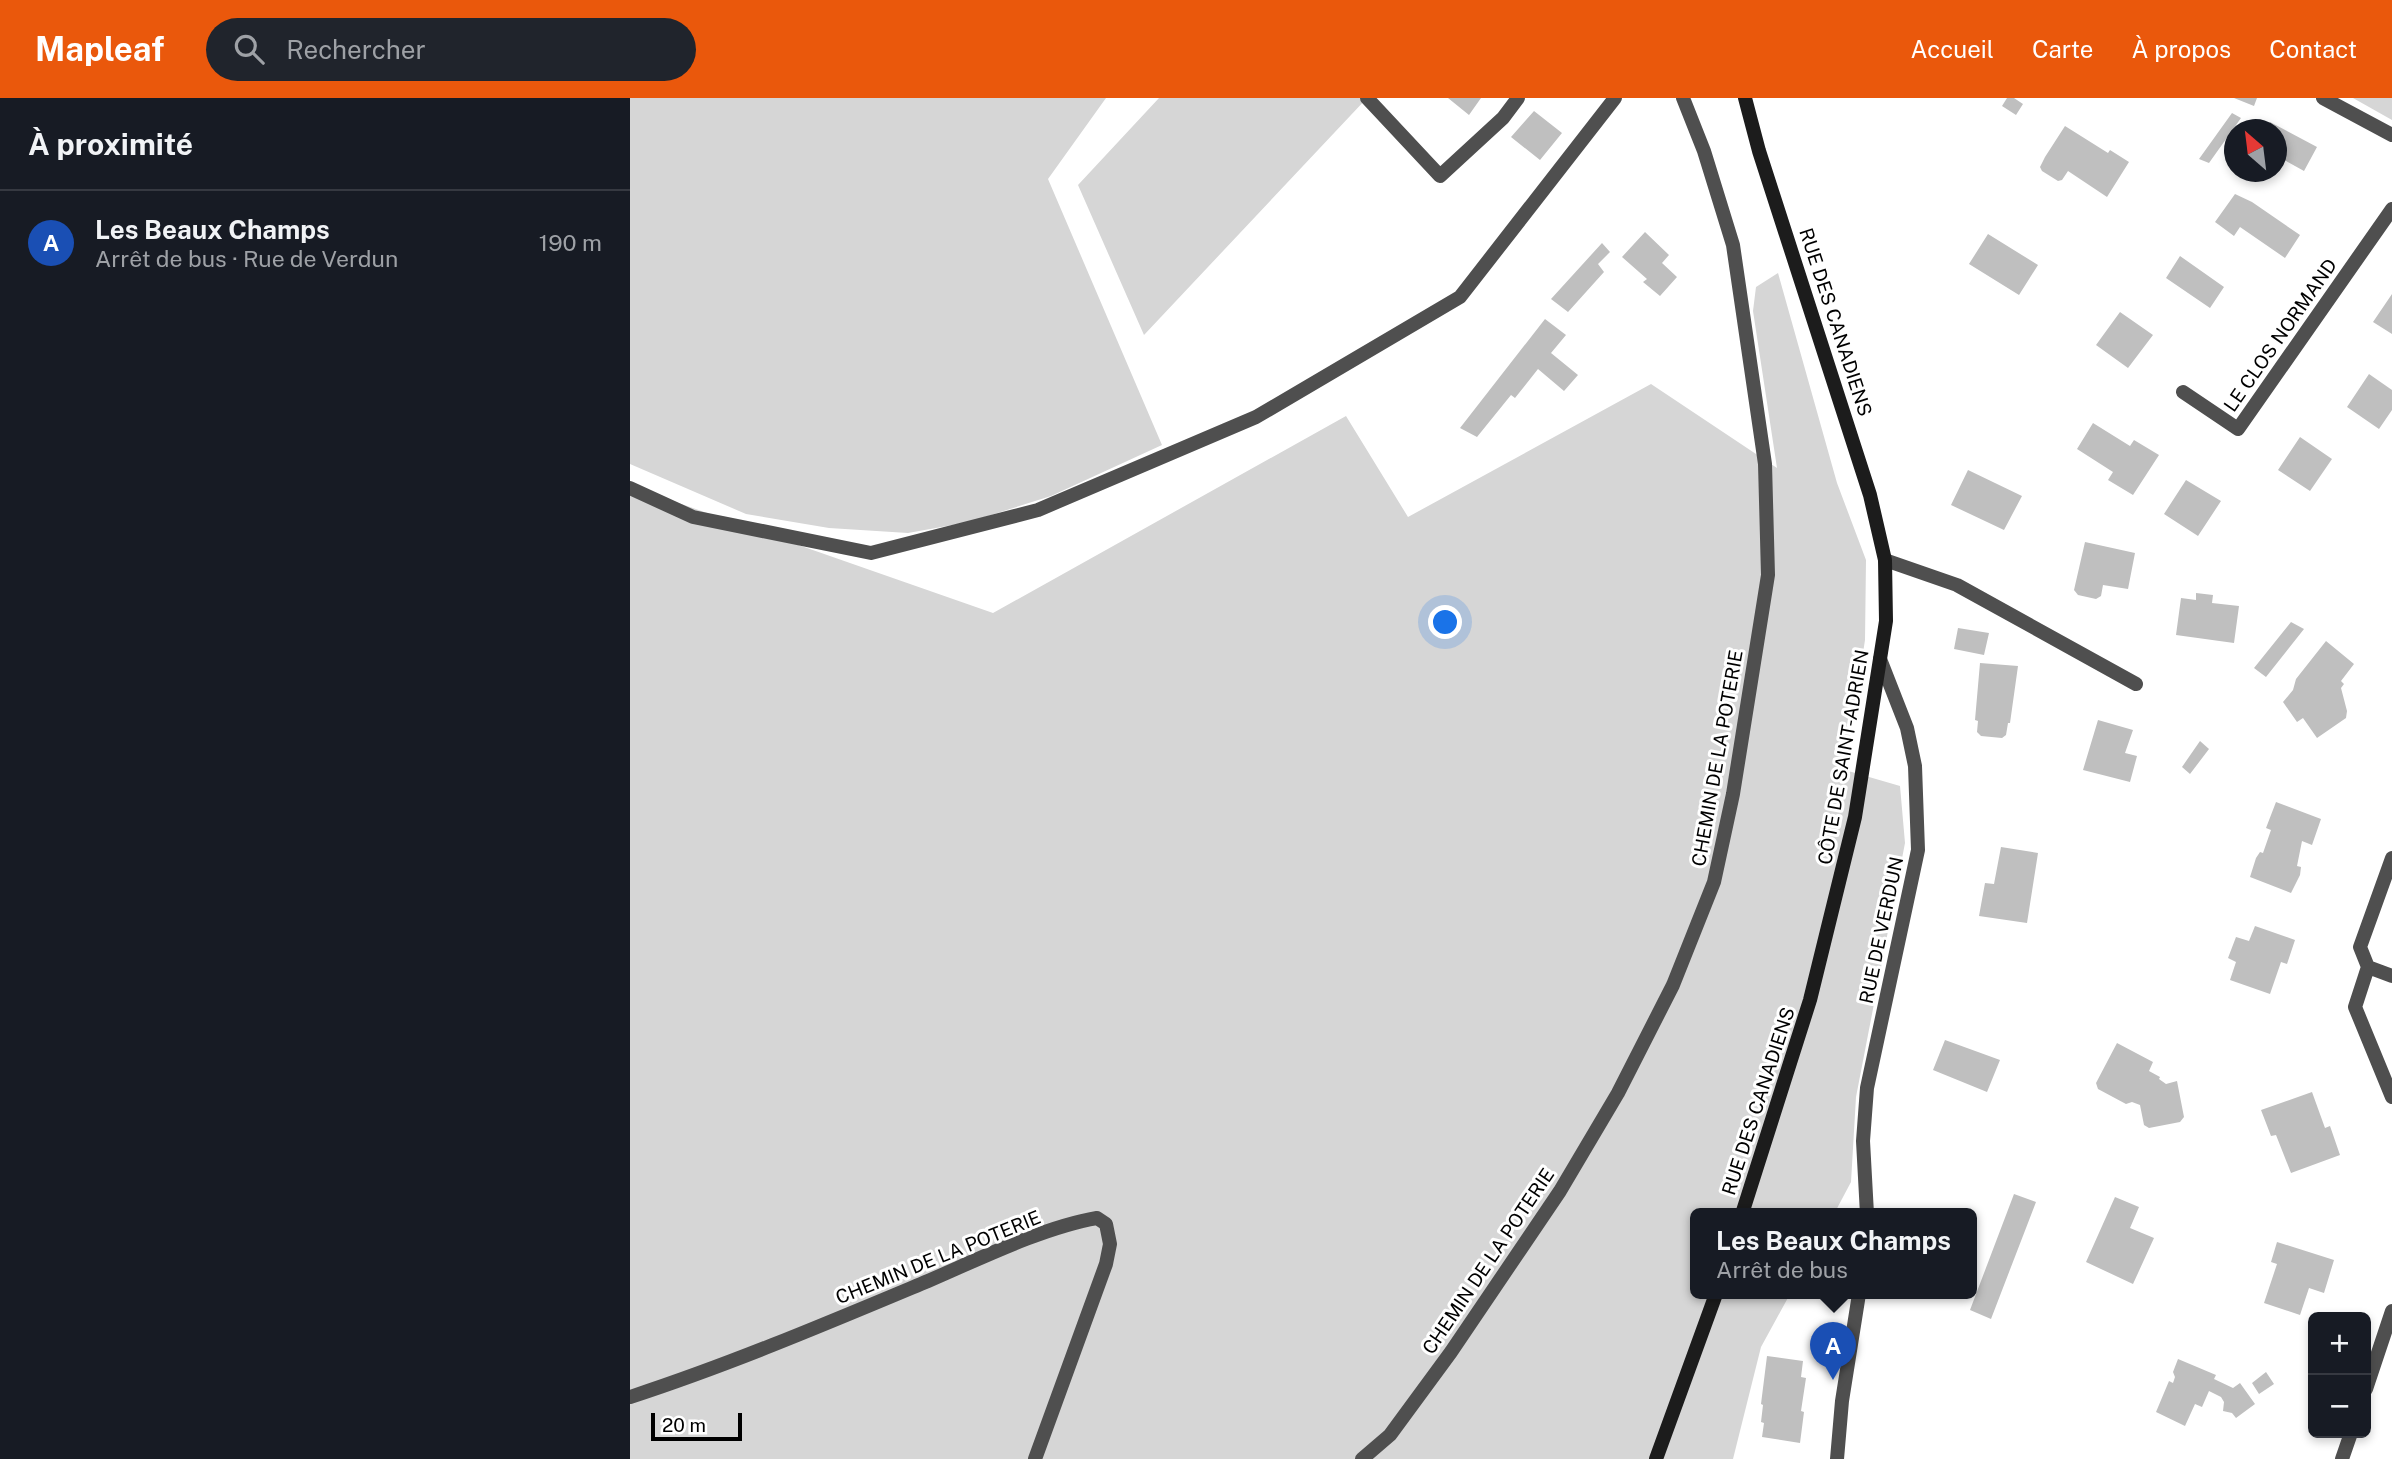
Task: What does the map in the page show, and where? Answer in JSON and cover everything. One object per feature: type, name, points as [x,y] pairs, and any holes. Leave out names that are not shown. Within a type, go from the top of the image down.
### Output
[{"type":"main road","name":"RUE DES CANADIENS","points":[[1745,98],[1759,151],[1860,459],[1885,560]]},
{"type":"main road","name":"CÔTE DE SAINT-ADRIEN","points":[[1810,1000],[1855,817],[1886,621],[1885,560]]},
{"type":"main road","name":"RUE DES CANADIENS","points":[[1744,1208],[1810,1000]]},
{"type":"main road","points":[[1656,1459],[1714,1299]]},
{"type":"street","points":[[1367,98],[1440,176],[1503,118],[1518,98]]},
{"type":"street","points":[[630,488],[692,517],[871,552],[1038,510],[1256,417],[1460,297],[1615,98]]},
{"type":"street","name":"CHEMIN DE LA POTERIE","points":[[1362,1459],[1390,1435],[1405,1415],[1560,1191],[1618,1093],[1673,985],[1714,882],[1733,794],[1768,575],[1765,464],[1733,245],[1704,151],[1683,98]]},
{"type":"street","points":[[2323,98],[2392,135]]},
{"type":"street","name":"LE CLOS NORMAND","points":[[2183,392],[2238,429],[2392,209]]},
{"type":"street","points":[[1885,560],[1957,585],[2136,684]]},
{"type":"street","name":"RUE DE VERDUN","points":[[1867,1208],[1863,1141],[1867,1088],[1918,850],[1915,766],[1908,728],[1880,659]]},
{"type":"street","points":[[2392,858],[2360,947],[2368,967],[2355,1007],[2392,1097]]},
{"type":"street","points":[[2368,967],[2392,976]]},
{"type":"street","name":"CHEMIN DE LA POTERIE","points":[[630,1397],[848,1314],[1018,1244],[1078,1221],[1097,1217],[1106,1224],[1110,1244],[1106,1264],[1035,1459]]},
{"type":"street","points":[[1837,1459],[1842,1401],[1857,1299]]},
{"type":"street","points":[[2371,1375],[2392,1311]]},
{"type":"street","points":[[2342,1459],[2349,1438]]},
{"type":"shaded area","points":[[630,98],[1106,98],[1048,179],[1162,445],[1051,496],[969,522],[908,533],[829,528],[746,514],[630,464]]},
{"type":"shaded area","points":[[1159,98],[1367,98],[1144,335],[1078,185]]},
{"type":"shaded area","points":[[2353,98],[2392,98],[2392,120]]},
{"type":"shaded area","points":[[1778,273],[1837,483],[1866,560],[1865,640],[1845,770],[1900,786],[1905,843],[1856,1097],[1851,1182],[1837,1208],[1690,1208],[1690,1299],[1787,1299],[1761,1347],[1733,1459],[630,1459],[630,486],[993,613],[1346,416],[1408,517],[1651,384],[1777,468],[1753,311],[1756,287]]},
{"type":"building","points":[[1448,98],[1481,98],[1469,115]]},
{"type":"building","points":[[2007,98],[2014,98],[2023,104],[2016,115],[2002,106]]},
{"type":"building","points":[[2234,98],[2257,98],[2254,106]]},
{"type":"building","points":[[1534,111],[1562,133],[1540,160],[1511,137]]},
{"type":"building","points":[[2232,113],[2241,118],[2240,119],[2228,119]]},
{"type":"building","points":[[2224,124],[2224,142],[2209,163],[2199,159]]},
{"type":"building","points":[[2065,126],[2108,153],[2110,150],[2129,162],[2107,197],[2068,171],[2062,180],[2058,181],[2042,171],[2040,167],[2045,157]]},
{"type":"building","points":[[2287,131],[2317,147],[2304,171],[2287,162]]},
{"type":"building","points":[[2235,194],[2252,202],[2300,235],[2285,258],[2240,227],[2234,236],[2215,222]]},
{"type":"building","points":[[1645,232],[1669,255],[1662,263],[1677,277],[1660,296],[1643,282],[1647,279],[1622,257]]},
{"type":"building","points":[[1988,234],[2038,265],[2019,295],[1969,264]]},
{"type":"building","points":[[1602,243],[1610,252],[1598,264],[1604,272],[1568,312],[1551,299]]},
{"type":"building","points":[[2180,256],[2224,287],[2210,308],[2166,278]]},
{"type":"building","points":[[2392,294],[2392,334],[2373,322]]},
{"type":"building","points":[[2120,312],[2153,335],[2128,368],[2096,345]]},
{"type":"building","points":[[1545,319],[1566,335],[1551,353],[1578,375],[1564,391],[1538,369],[1515,398],[1511,395],[1477,437],[1460,428]]},
{"type":"building","points":[[2369,374],[2392,390],[2392,410],[2379,429],[2347,407]]},
{"type":"building","points":[[2093,423],[2130,446],[2134,440],[2159,455],[2133,495],[2108,480],[2113,472],[2077,449]]},
{"type":"building","points":[[2300,437],[2332,459],[2310,491],[2278,470]]},
{"type":"building","points":[[1968,470],[2022,496],[2004,530],[1951,505]]},
{"type":"building","points":[[2186,480],[2221,501],[2198,536],[2164,514]]},
{"type":"building","points":[[2085,542],[2135,553],[2128,589],[2103,585],[2101,596],[2096,599],[2078,595],[2074,590]]},
{"type":"building","points":[[2196,593],[2213,595],[2212,603],[2239,606],[2234,643],[2176,635],[2181,598],[2196,600]]},
{"type":"building","points":[[2291,622],[2304,629],[2266,677],[2254,668]]},
{"type":"building","points":[[1958,628],[1989,633],[1984,655],[1954,649]]},
{"type":"building","points":[[2326,641],[2354,664],[2341,681],[2344,684],[2341,688],[2347,711],[2346,718],[2317,738],[2303,718],[2297,722],[2283,702],[2293,690],[2296,679]]},
{"type":"building","points":[[1980,663],[2018,666],[2010,723],[2006,735],[2002,738],[1981,736],[1977,732],[1978,721],[1975,720]]},
{"type":"building","points":[[2098,720],[2133,730],[2125,753],[2137,756],[2130,782],[2083,770]]},
{"type":"building","points":[[2200,741],[2209,749],[2190,774],[2182,767]]},
{"type":"building","points":[[2276,802],[2321,819],[2312,845],[2302,841],[2297,866],[2301,867],[2300,875],[2291,893],[2250,877],[2256,858],[2260,852],[2263,853],[2271,830],[2266,828]]},
{"type":"building","points":[[2001,847],[2038,853],[2027,923],[1979,916],[1985,883],[1994,884]]},
{"type":"building","points":[[2255,926],[2295,940],[2287,964],[2281,962],[2270,994],[2230,980],[2236,962],[2228,958],[2236,937],[2249,941]]},
{"type":"building","points":[[1945,1040],[2000,1060],[1987,1092],[1933,1070]]},
{"type":"building","points":[[2117,1043],[2153,1062],[2149,1071],[2166,1084],[2177,1081],[2184,1117],[2180,1122],[2149,1128],[2144,1125],[2140,1105],[2132,1102],[2126,1104],[2098,1089],[2096,1083]]},
{"type":"building","points":[[2312,1092],[2325,1128],[2330,1126],[2340,1155],[2291,1173],[2276,1135],[2271,1136],[2261,1110]]},
{"type":"building","points":[[2014,1194],[2036,1202],[1991,1319],[1970,1310],[1974,1299],[1977,1299],[1977,1292]]},
{"type":"building","points":[[2115,1197],[2139,1207],[2130,1228],[2154,1238],[2133,1284],[2086,1262]]},
{"type":"building","points":[[2277,1242],[2334,1260],[2324,1293],[2309,1288],[2300,1315],[2264,1303],[2277,1264],[2271,1262]]},
{"type":"building","points":[[1767,1356],[1803,1361],[1801,1377],[1806,1378],[1800,1443],[1762,1437],[1764,1423],[1761,1422],[1761,1404]]},
{"type":"building","points":[[2178,1359],[2216,1375],[2214,1379],[2233,1388],[2240,1383],[2255,1404],[2236,1418],[2232,1413],[2223,1411],[2224,1402],[2221,1397],[2209,1391],[2202,1407],[2195,1404],[2185,1426],[2156,1412],[2169,1381],[2173,1383],[2173,1372]]},
{"type":"building","points":[[2266,1372],[2274,1384],[2259,1394],[2252,1383]]},
{"type":"place","name":"Les Beaux Champs","points":[[1833,1380]]}]
